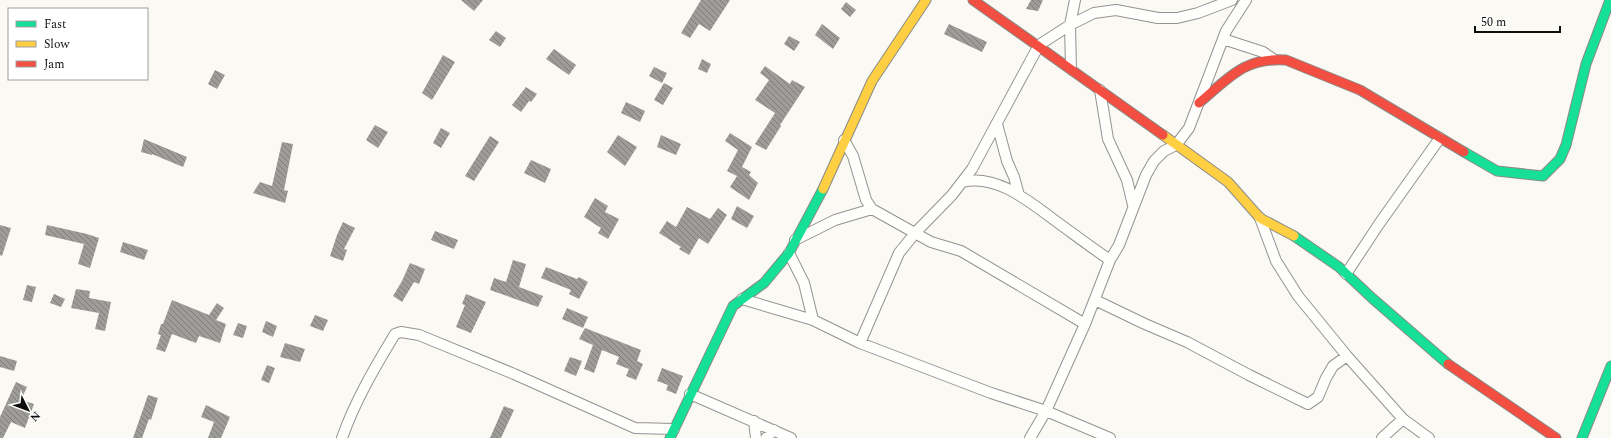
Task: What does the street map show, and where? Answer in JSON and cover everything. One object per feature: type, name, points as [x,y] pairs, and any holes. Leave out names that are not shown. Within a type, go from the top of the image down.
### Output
[{"type":"street","points":[[342,438],[351,413],[370,377],[395,334],[401,332],[419,335],[514,374],[635,428],[672,433],[733,306],[764,283],[788,253],[825,185],[844,140],[872,81],[926,0]]},
{"type":"street","points":[[973,0],[1071,68],[1228,182],[1260,218],[1276,261],[1298,296],[1347,356],[1403,419],[1429,438]]},
{"type":"street","points":[[1071,68],[1070,25],[1075,0]]},
{"type":"street","points":[[860,343],[898,253],[916,232],[934,215],[972,169],[1039,46],[1070,25],[1094,13],[1116,10],[1158,18],[1177,18],[1216,8],[1232,0]]},
{"type":"street","points":[[1030,438],[1046,411],[1085,324],[1110,260],[1119,245],[1133,205],[1146,175],[1154,161],[1164,151],[1176,145],[1189,128],[1226,32],[1246,0]]},
{"type":"street","points":[[1199,102],[1238,70],[1254,62],[1273,59],[1286,60],[1302,65],[1360,90],[1497,171],[1543,176],[1560,159],[1566,145],[1586,64],[1610,0]]},
{"type":"street","points":[[1223,39],[1262,52],[1273,59]]},
{"type":"street","points":[[1100,90],[1108,138],[1127,180],[1133,205]]},
{"type":"street","points":[[997,124],[1007,162],[1014,177],[1019,195]]},
{"type":"street","points":[[1346,274],[1379,224],[1440,138]]},
{"type":"street","points":[[844,140],[853,156],[866,200],[872,209],[916,232],[931,242],[961,250],[1085,324]]},
{"type":"street","points":[[962,182],[972,180],[990,182],[1019,195],[1110,260]]},
{"type":"street","points":[[795,240],[835,220],[872,209]]},
{"type":"street","points":[[1260,218],[1284,230],[1339,267],[1453,368],[1556,438]]},
{"type":"street","points":[[788,253],[804,283],[813,320]]},
{"type":"street","points":[[742,299],[813,320],[860,343],[991,393],[1046,411],[1110,438]]},
{"type":"street","points":[[1095,300],[1187,342],[1308,404],[1318,397],[1333,366],[1347,356]]},
{"type":"street","points":[[1582,438],[1611,366]]},
{"type":"street","points":[[690,394],[791,438]]},
{"type":"street","points":[[1382,438],[1403,419]]},
{"type":"street","points":[[754,422],[756,438]]},
{"type":"street","points":[[635,428],[640,438]]},
{"type":"street","points":[[766,438],[774,430]]},
{"type":"building","points":[[461,0],[483,0],[474,11]]},
{"type":"building","points":[[701,0],[730,0],[710,31],[699,24],[690,38],[681,33]]},
{"type":"building","points":[[1031,0],[1043,0],[1038,11],[1026,9]]},
{"type":"building","points":[[846,2],[856,10],[850,17],[841,9]]},
{"type":"building","points":[[822,24],[840,38],[833,49],[815,35]]},
{"type":"building","points":[[949,24],[987,42],[982,52],[944,34]]},
{"type":"building","points":[[496,31],[506,38],[500,47],[489,40]]},
{"type":"building","points":[[789,36],[800,42],[794,51],[784,44]]},
{"type":"building","points":[[554,49],[576,65],[569,75],[546,59]]},
{"type":"building","points":[[443,55],[455,62],[432,100],[422,93]]},
{"type":"building","points":[[702,59],[711,64],[707,73],[698,69]]},
{"type":"building","points":[[765,66],[790,84],[792,80],[805,87],[780,125],[781,126],[766,150],[755,144],[775,113],[755,100],[769,80],[760,73]]},
{"type":"building","points":[[654,67],[667,73],[662,83],[649,76]]},
{"type":"building","points":[[215,70],[225,75],[217,89],[208,84]]},
{"type":"building","points":[[664,83],[673,88],[663,105],[654,100]]},
{"type":"building","points":[[526,87],[537,94],[531,102],[529,101],[521,112],[512,105]]},
{"type":"building","points":[[626,102],[645,111],[640,122],[621,113]]},
{"type":"building","points":[[375,125],[388,132],[378,148],[366,140]]},
{"type":"building","points":[[441,128],[450,133],[441,148],[433,143]]},
{"type":"building","points":[[730,133],[752,147],[742,167],[751,172],[749,175],[758,183],[749,200],[730,187],[737,176],[727,171],[738,150],[725,141]]},
{"type":"building","points":[[618,135],[637,147],[625,166],[607,152]]},
{"type":"building","points":[[661,135],[681,144],[676,155],[657,147]]},
{"type":"building","points":[[490,136],[499,142],[474,181],[465,176]]},
{"type":"building","points":[[144,139],[187,157],[183,167],[152,154],[141,152]]},
{"type":"building","points":[[282,142],[293,144],[284,190],[288,191],[285,203],[253,193],[260,182],[272,186]]},
{"type":"building","points":[[531,160],[551,169],[545,183],[524,173]]},
{"type":"building","points":[[595,198],[608,206],[605,212],[619,219],[608,239],[598,233],[601,228],[584,217]]},
{"type":"building","points":[[737,206],[754,216],[747,228],[731,219]]},
{"type":"building","points":[[687,207],[710,219],[718,208],[727,215],[708,244],[699,238],[689,255],[679,249],[681,247],[659,233],[667,221],[676,227]]},
{"type":"building","points":[[343,222],[355,228],[344,249],[347,250],[343,261],[330,256]]},
{"type":"building","points":[[0,225],[11,228],[2,256],[0,255]]},
{"type":"building","points":[[47,225],[99,238],[90,268],[78,264],[84,244],[45,235]]},
{"type":"building","points":[[435,231],[458,240],[454,249],[431,240]]},
{"type":"building","points":[[123,242],[148,250],[144,260],[120,252]]},
{"type":"building","points":[[513,260],[526,264],[519,287],[543,296],[538,307],[490,290],[494,278],[506,282]]},
{"type":"building","points":[[410,263],[425,269],[419,284],[414,282],[402,302],[393,296]]},
{"type":"building","points":[[546,267],[577,279],[579,277],[588,282],[579,299],[569,294],[571,290],[541,278]]},
{"type":"building","points":[[27,285],[36,287],[32,302],[23,300]]},
{"type":"building","points":[[76,289],[90,291],[89,298],[111,302],[105,331],[95,329],[99,313],[71,308]]},
{"type":"building","points":[[54,294],[65,299],[61,307],[50,303]]},
{"type":"building","points":[[466,294],[486,302],[471,333],[456,327],[465,305],[462,304]]},
{"type":"building","points":[[172,300],[209,315],[217,303],[224,308],[216,320],[226,324],[220,343],[199,336],[196,343],[172,334],[165,352],[156,349],[161,335],[158,334],[161,324],[163,324]]},
{"type":"building","points":[[567,308],[588,317],[583,328],[562,319]]},
{"type":"building","points":[[315,315],[328,320],[323,331],[310,326]]},
{"type":"building","points":[[266,321],[277,326],[273,337],[262,332]]},
{"type":"building","points":[[238,323],[247,326],[243,338],[233,335]]},
{"type":"building","points":[[585,328],[641,350],[637,361],[643,364],[636,380],[626,376],[629,369],[616,364],[619,357],[602,350],[594,373],[584,369],[593,345],[579,339]]},
{"type":"building","points":[[285,343],[305,349],[300,362],[280,357]]},
{"type":"building","points":[[0,356],[17,361],[14,371],[0,367]]},
{"type":"building","points":[[570,357],[582,361],[576,376],[564,371]]},
{"type":"building","points":[[267,365],[275,368],[269,383],[261,380]]},
{"type":"building","points":[[662,368],[683,376],[676,394],[666,390],[668,385],[657,381]]},
{"type":"building","points":[[16,382],[27,387],[21,400],[34,404],[25,428],[11,422],[3,438],[0,438],[0,417]]},
{"type":"building","points":[[148,395],[158,398],[151,420],[149,419],[142,438],[133,438]]},
{"type":"building","points":[[206,405],[230,417],[221,438],[208,438],[214,422],[201,417]]},
{"type":"building","points":[[504,406],[514,410],[501,438],[490,438]]},
{"type":"traffic: fast","points":[[1464,152],[1497,171],[1543,176],[1560,159],[1566,145],[1586,64],[1610,0]]},
{"type":"traffic: fast","points":[[670,438],[733,306],[764,283],[789,253],[823,189]]},
{"type":"traffic: fast","points":[[1294,236],[1339,267],[1372,298],[1448,364]]},
{"type":"traffic: fast","points":[[1582,438],[1611,366]]},
{"type":"traffic: slow","points":[[823,189],[872,81],[926,0]]},
{"type":"traffic: slow","points":[[1163,135],[1228,182],[1260,218],[1294,236]]},
{"type":"traffic: jam","points":[[973,0],[1163,135]]},
{"type":"traffic: jam","points":[[1199,103],[1238,71],[1248,66],[1271,60],[1286,60],[1360,90],[1464,152]]},
{"type":"traffic: jam","points":[[1448,364],[1556,438]]}]
